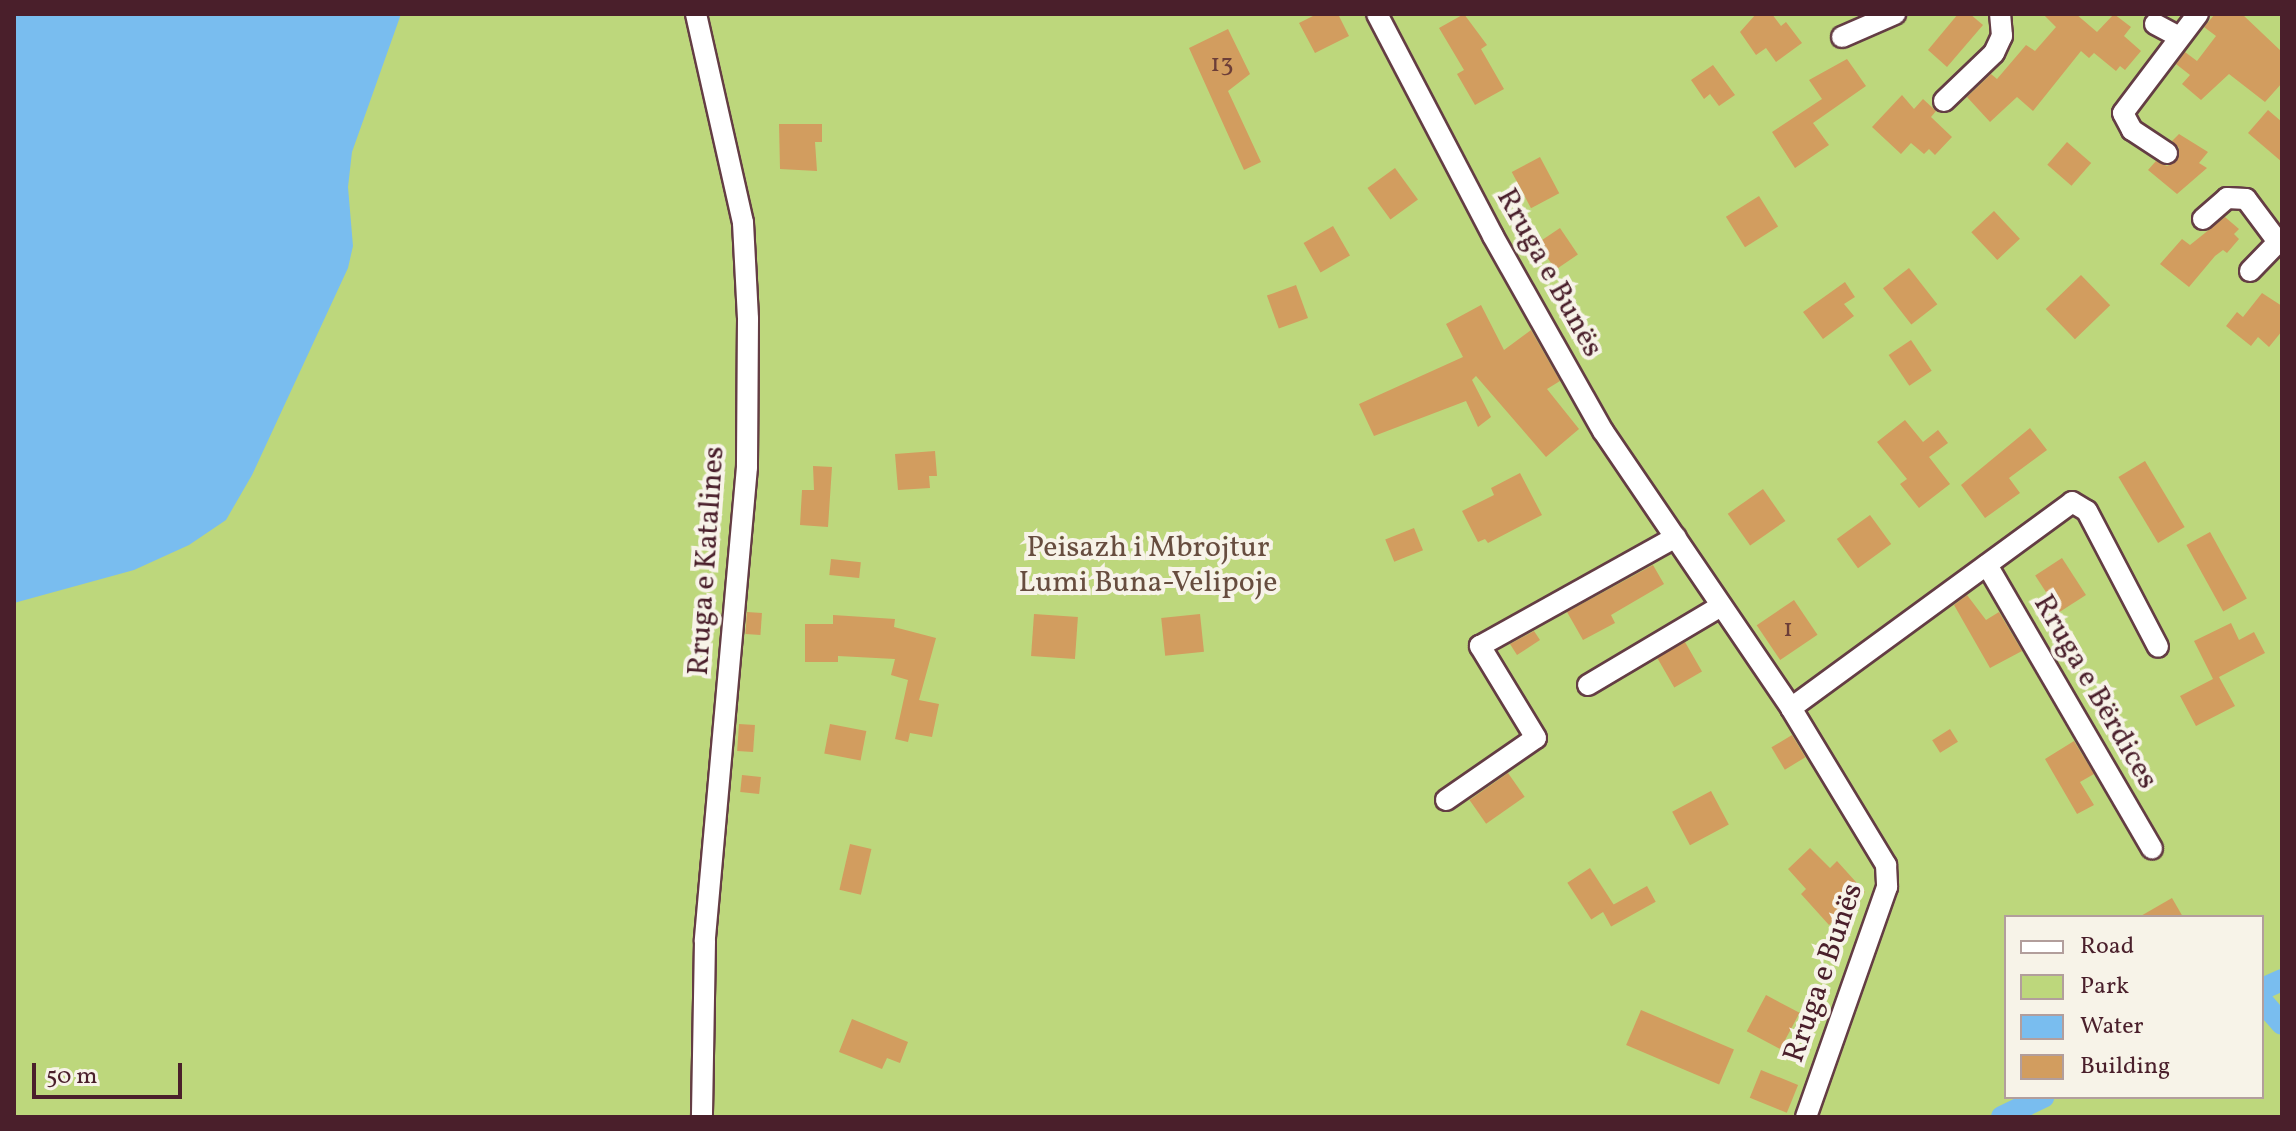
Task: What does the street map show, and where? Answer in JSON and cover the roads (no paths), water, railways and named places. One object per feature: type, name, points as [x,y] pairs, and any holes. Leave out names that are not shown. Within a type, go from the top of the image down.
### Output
[{"type":"street","name":"Rruga e Katalines","points":[[696,14],[743,223],[748,319],[747,467],[705,941],[702,1117]]},
{"type":"street","points":[[1842,37],[1895,14]]},
{"type":"street","points":[[1944,101],[1994,53],[2002,36],[2000,14]]},
{"type":"street","points":[[2167,153],[2132,130],[2123,113],[2178,36],[2198,14]]},
{"type":"street","name":"Rruga e Bunës","points":[[1387,19],[1493,236],[1595,417],[1791,708],[1886,865],[1887,887],[1806,1117]]},
{"type":"street","points":[[2155,24],[2178,36]]},
{"type":"street","points":[[2203,219],[2227,198],[2246,199],[2280,240],[2250,271]]},
{"type":"street","points":[[1791,708],[2072,502],[2080,505],[2158,647]]},
{"type":"street","points":[[1446,800],[1536,738],[1480,646],[1676,537]]},
{"type":"street","name":"Rruga e Bërdices","points":[[1987,565],[2152,849]]},
{"type":"street","points":[[1588,685],[1721,606]]},
{"type":"water","points":[[14,14],[401,14],[352,152],[348,187],[353,246],[348,268],[252,475],[226,520],[189,545],[134,570],[14,603]]},
{"type":"waterway","points":[[2264,988],[2282,980]]},
{"type":"waterway","points":[[2264,1003],[2282,1024]]},
{"type":"waterway","points":[[2002,1117],[2039,1099]]},
{"type":"park label","name":"Peisazh i Mbrojtur Lumi Buna-Velipoje","points":[[1148,565]]}]
